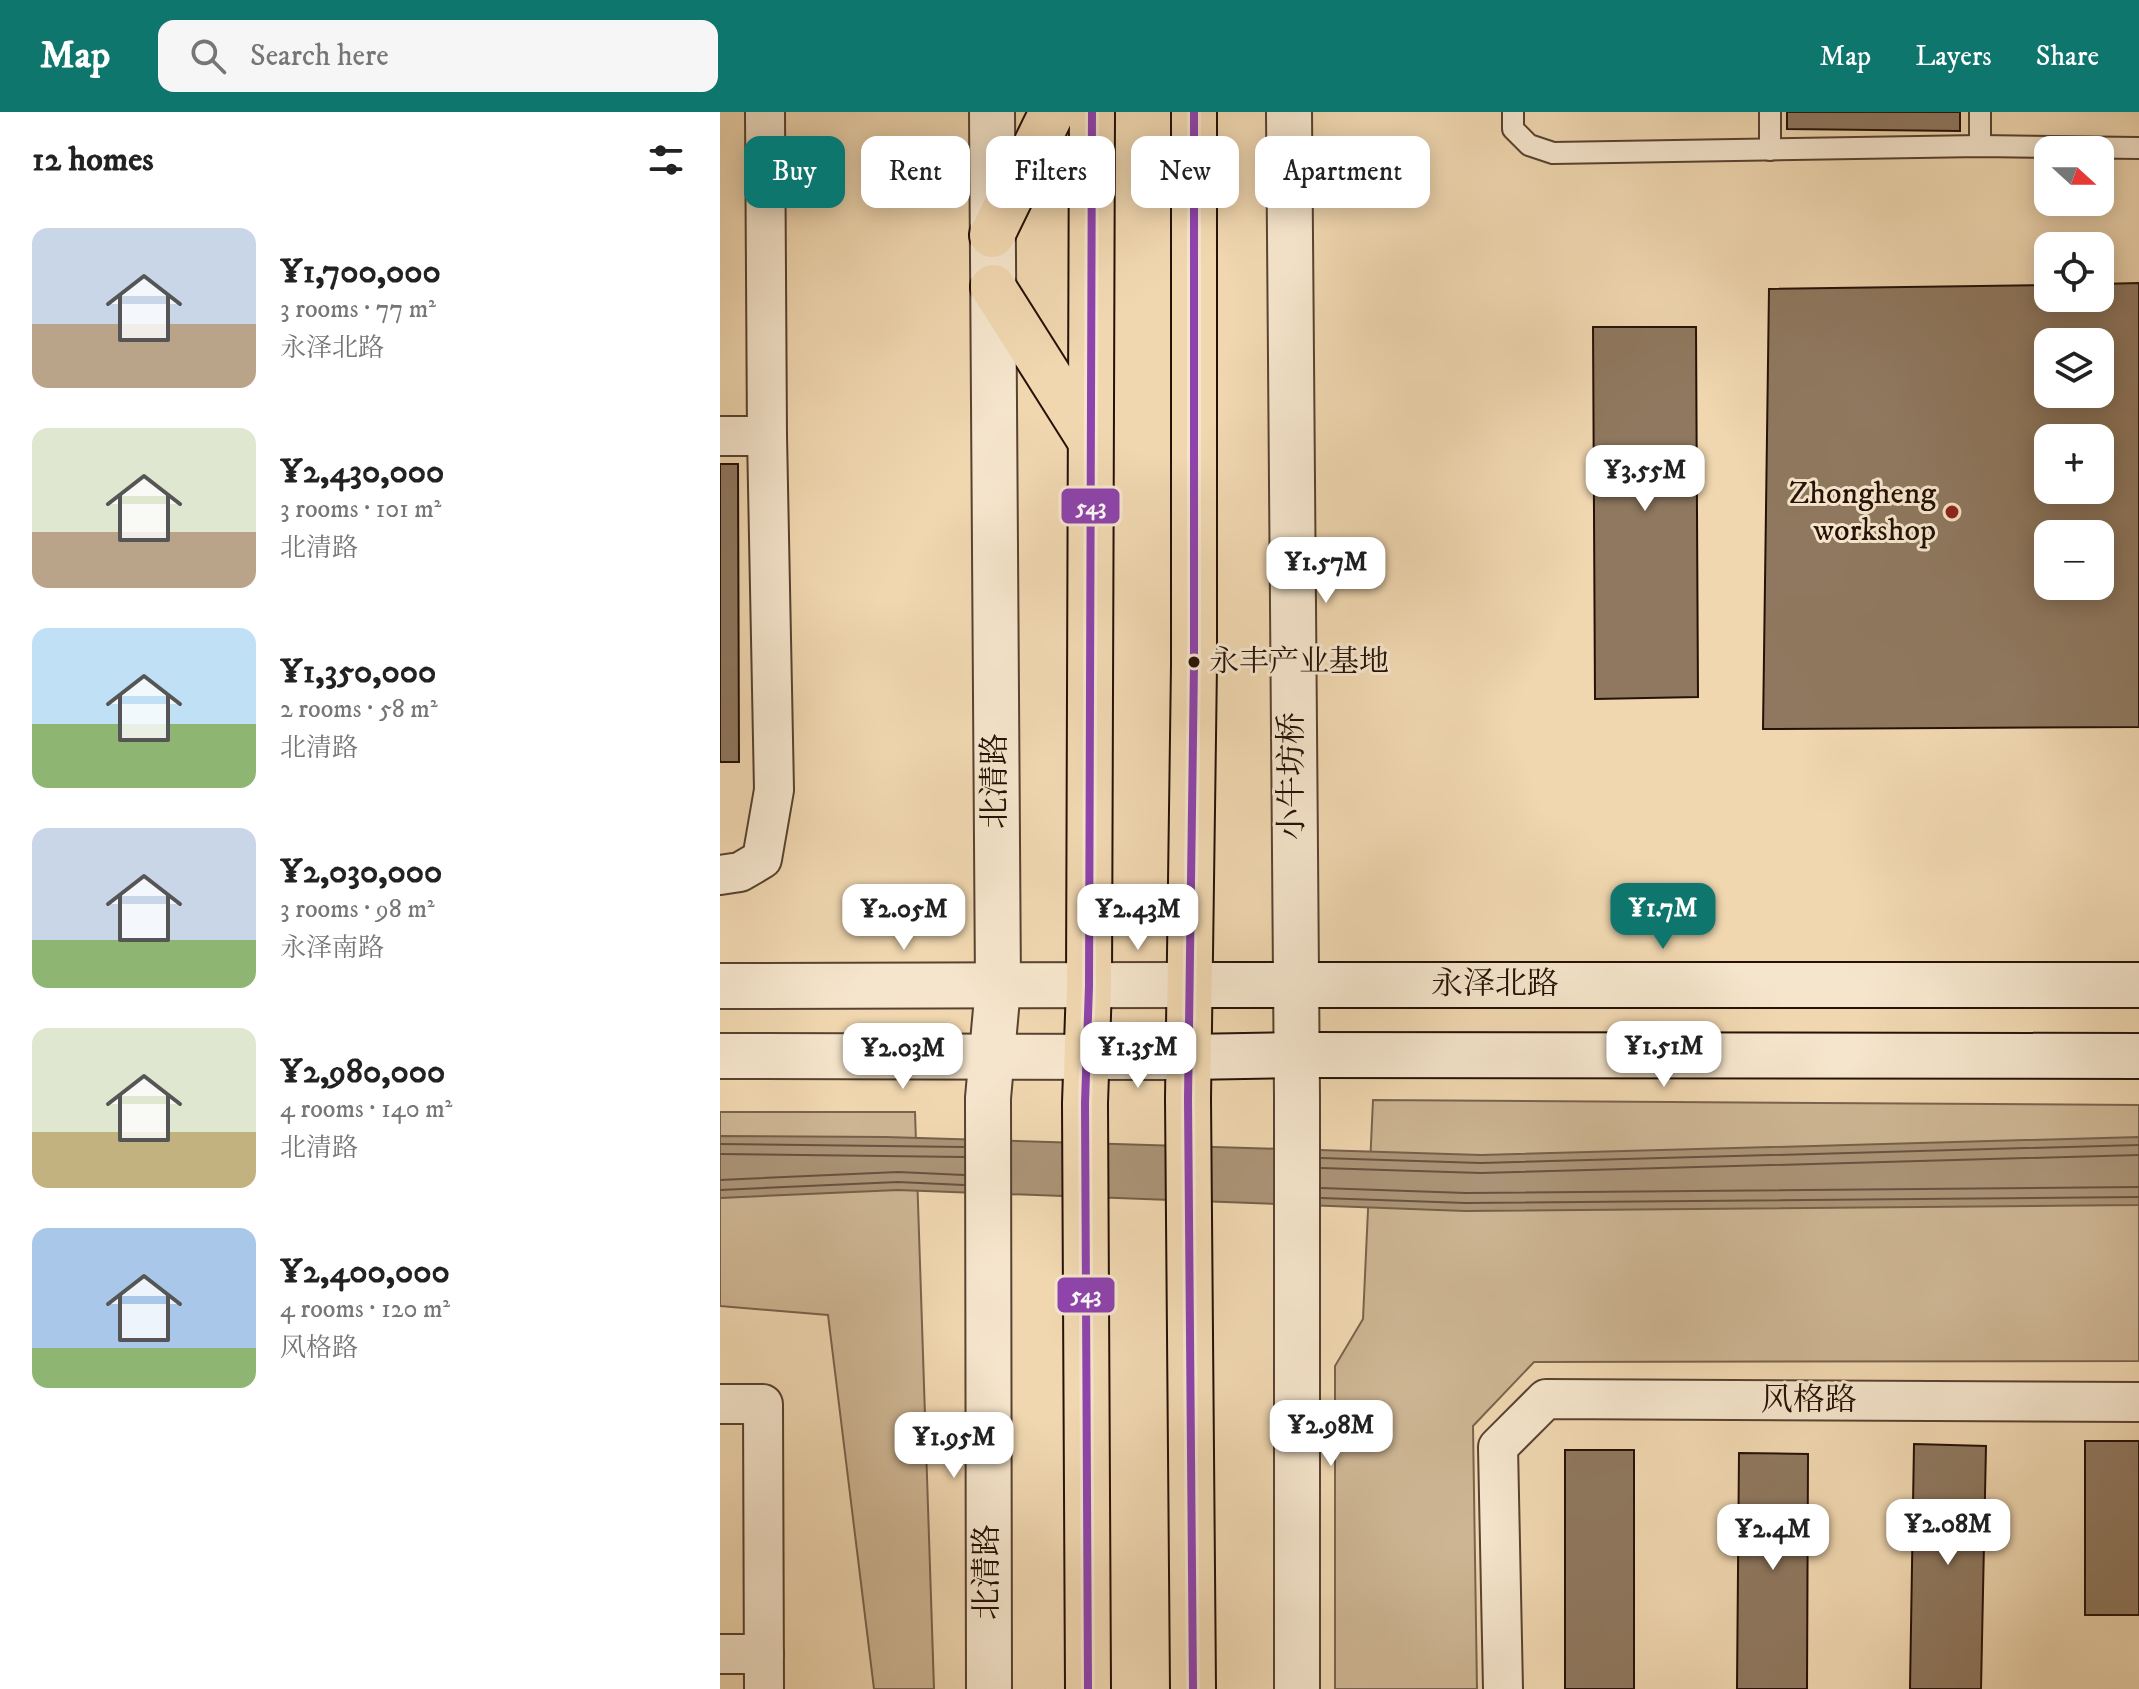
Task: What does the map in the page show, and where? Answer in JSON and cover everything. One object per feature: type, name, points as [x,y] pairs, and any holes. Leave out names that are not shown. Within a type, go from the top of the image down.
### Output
[{"type":"main road","points":[[992,235],[1052,112]]},
{"type":"main road","points":[[1088,1689],[1085,1103],[1089,986],[1092,112]]},
{"type":"main road","points":[[1193,1689],[1188,985],[1194,665],[1194,112]]},
{"type":"main road","points":[[993,287],[1089,439]]},
{"type":"street","points":[[720,875],[740,872],[762,859],[774,790],[765,112]]},
{"type":"street","name":"北清路","points":[[989,1689],[990,1078],[998,987],[992,112]]},
{"type":"street","name":"小牛坊桥","points":[[1289,112],[1297,1099],[1297,1689]]},
{"type":"street","points":[[720,436],[767,436]]},
{"type":"street","name":"永泽北路","points":[[720,986],[2139,985]]},
{"type":"street","points":[[720,1056],[990,1078],[1087,1056],[1188,1078],[1296,1055],[2139,1056]]},
{"type":"street","name":"风格路","points":[[1503,1689],[1498,1447],[1546,1399],[2139,1402]]},
{"type":"street","points":[[720,1404],[763,1404],[764,1671],[720,1654]]},
{"type":"lane","points":[[1513,112],[1513,129],[1529,145],[1553,153],[1980,146],[2139,148]]},
{"type":"lane","points":[[1770,112],[1770,150]]},
{"type":"lane","points":[[1980,112],[1980,146]]},
{"type":"shaded area","points":[[1373,1100],[2139,1105],[2139,1361],[1534,1362],[1473,1426],[1477,1689],[1335,1689],[1335,1366],[1363,1319]]},
{"type":"shaded area","points":[[720,1112],[915,1112],[934,1689],[874,1689],[828,1315],[720,1306]]},
{"type":"water","points":[[720,1136],[886,1137],[1481,1155],[2139,1137],[2139,1205],[1465,1211],[898,1190],[720,1198]]},
{"type":"building","points":[[1787,112],[1960,112],[1960,131],[1787,129]]},
{"type":"building","name":"Zhongheng workshop","points":[[2139,283],[2139,727],[1763,729],[1769,289],[2034,285],[2034,312],[2114,312],[2114,284]]},
{"type":"building","points":[[1593,327],[1696,327],[1698,697],[1595,699]]},
{"type":"building","points":[[720,464],[738,464],[739,762],[720,762]]},
{"type":"building","points":[[2085,1441],[2139,1441],[2139,1615],[2085,1615]]},
{"type":"building","points":[[1914,1444],[1986,1446],[1981,1689],[1910,1689]]},
{"type":"building","points":[[1565,1450],[1634,1450],[1634,1689],[1565,1689]]},
{"type":"building","points":[[1739,1453],[1808,1454],[1807,1689],[1737,1689]]},
{"type":"transit line","name":"543","points":[[1088,1689],[1085,1103],[1089,986],[1092,112]]},
{"type":"transit line","name":"543","points":[[1193,1689],[1188,1099],[1194,665],[1194,112]]},
{"type":"place","name":"Zhongheng workshop","points":[[1952,512]]},
{"type":"place","name":"永丰产业基地","points":[[1194,662]]}]
